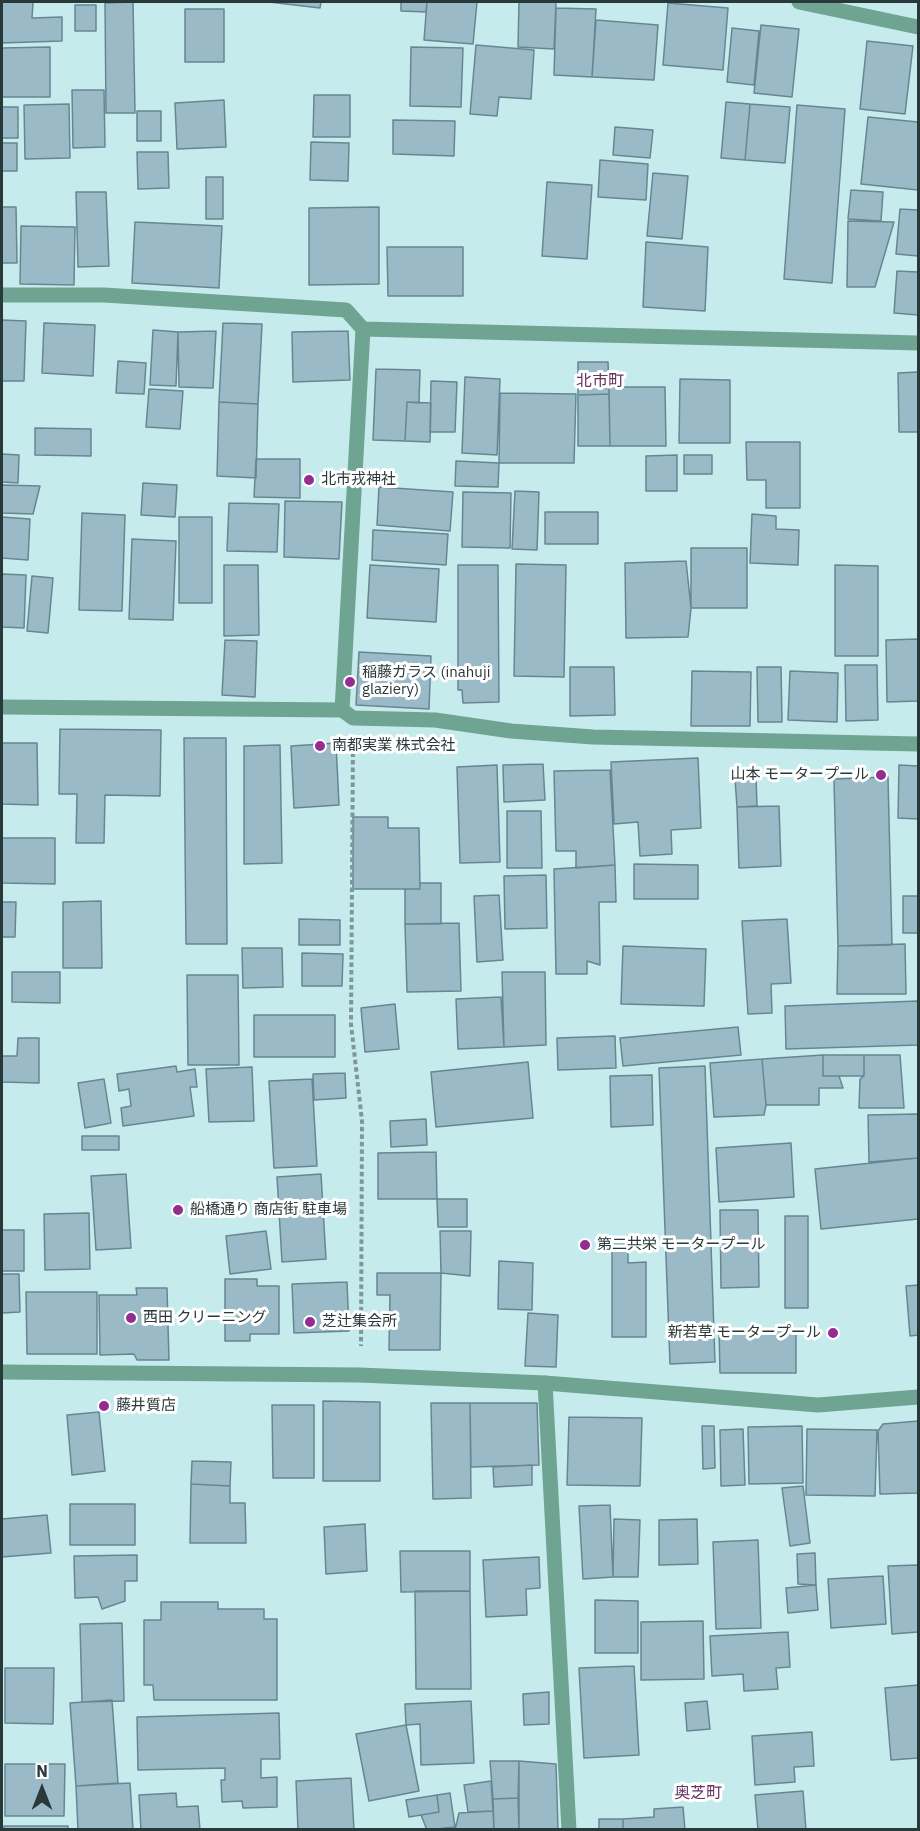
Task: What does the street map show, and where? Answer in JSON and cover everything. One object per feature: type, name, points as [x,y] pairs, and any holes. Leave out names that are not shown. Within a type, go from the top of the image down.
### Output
[{"type":"street","points":[[799,2],[918,27]]},
{"type":"street","points":[[2,295],[104,295],[346,310],[363,329],[347,714]]},
{"type":"street","points":[[363,329],[918,343]]},
{"type":"street","points":[[2,707],[347,714],[435,720],[511,731],[593,737],[918,744]]},
{"type":"street","points":[[2,1372],[360,1375],[545,1383],[818,1405],[918,1397]]},
{"type":"street","points":[[545,1383],[569,1830]]},
{"type":"path","points":[[347,714],[351,1024],[362,1121],[360,1375]]},
{"type":"building","points":[[2,2],[33,2],[32,18],[62,17],[62,41],[2,43]]},
{"type":"building","points":[[133,2],[135,113],[106,113],[105,3]]},
{"type":"building","points":[[269,2],[321,2],[320,8]]},
{"type":"building","points":[[401,2],[427,2],[426,12],[401,11]]},
{"type":"building","points":[[427,2],[477,2],[473,44],[424,40]]},
{"type":"building","points":[[519,2],[556,2],[554,49],[518,47]]},
{"type":"building","points":[[668,3],[728,8],[723,70],[663,65]]},
{"type":"building","points":[[75,5],[96,5],[96,31],[75,31]]},
{"type":"building","points":[[556,8],[596,9],[592,77],[554,75]]},
{"type":"building","points":[[185,9],[224,9],[224,62],[185,62]]},
{"type":"building","points":[[596,20],[658,25],[654,80],[592,77]]},
{"type":"building","points":[[761,25],[799,29],[792,97],[754,93]]},
{"type":"building","points":[[732,28],[759,31],[754,85],[727,82]]},
{"type":"building","points":[[867,41],[913,46],[905,114],[860,109]]},
{"type":"building","points":[[476,45],[534,50],[531,99],[499,97],[497,116],[470,114]]},
{"type":"building","points":[[50,47],[50,97],[2,97],[2,48]]},
{"type":"building","points":[[411,47],[463,48],[461,107],[410,106]]},
{"type":"building","points":[[72,90],[104,90],[105,147],[73,148]]},
{"type":"building","points":[[314,95],[350,95],[350,137],[313,137]]},
{"type":"building","points":[[224,100],[226,147],[177,149],[175,103]]},
{"type":"building","points":[[726,102],[750,104],[745,160],[721,158]]},
{"type":"building","points":[[69,104],[70,158],[25,159],[24,105]]},
{"type":"building","points":[[750,104],[790,107],[785,163],[745,160]]},
{"type":"building","points":[[797,105],[845,109],[832,283],[784,279]]},
{"type":"building","points":[[2,107],[18,107],[18,138],[2,138]]},
{"type":"building","points":[[137,111],[161,111],[161,141],[137,141]]},
{"type":"building","points":[[868,117],[918,122],[918,190],[861,184]]},
{"type":"building","points":[[393,120],[455,121],[454,156],[393,154]]},
{"type":"building","points":[[615,127],[653,130],[650,158],[613,155]]},
{"type":"building","points":[[311,142],[349,143],[348,181],[310,180]]},
{"type":"building","points":[[2,143],[17,143],[17,171],[2,171]]},
{"type":"building","points":[[137,152],[168,152],[169,188],[138,189]]},
{"type":"building","points":[[600,160],[648,164],[646,200],[598,197]]},
{"type":"building","points":[[653,173],[688,176],[682,239],[647,236]]},
{"type":"building","points":[[206,177],[223,177],[223,219],[206,219]]},
{"type":"building","points":[[547,182],[592,185],[587,259],[542,256]]},
{"type":"building","points":[[851,190],[883,192],[881,221],[848,219]]},
{"type":"building","points":[[76,192],[106,192],[109,266],[78,267]]},
{"type":"building","points":[[2,207],[16,207],[17,263],[2,263]]},
{"type":"building","points":[[379,207],[379,284],[309,285],[309,208]]},
{"type":"building","points":[[900,209],[918,210],[918,256],[896,254]]},
{"type":"building","points":[[848,221],[894,222],[875,287],[847,287]]},
{"type":"building","points":[[135,222],[222,226],[219,288],[132,283]]},
{"type":"building","points":[[21,226],[75,227],[74,285],[20,284]]},
{"type":"building","points":[[646,242],[708,247],[705,311],[643,307]]},
{"type":"building","points":[[387,247],[463,247],[463,296],[388,296]]},
{"type":"building","points":[[897,271],[918,272],[918,315],[894,313]]},
{"type":"building","points":[[2,320],[26,321],[24,381],[2,381]]},
{"type":"building","points":[[44,323],[95,325],[93,376],[42,373]]},
{"type":"building","points":[[223,323],[262,324],[258,404],[219,402]]},
{"type":"building","points":[[153,330],[178,332],[176,386],[150,385]]},
{"type":"building","points":[[216,331],[213,388],[179,387],[178,332]]},
{"type":"building","points":[[348,331],[350,380],[293,382],[292,332]]},
{"type":"building","points":[[118,361],[146,363],[144,394],[116,393]]},
{"type":"building","points":[[578,362],[608,362],[609,394],[578,395]]},
{"type":"building","points":[[376,369],[420,370],[419,403],[407,402],[405,441],[373,440]]},
{"type":"building","points":[[918,372],[918,432],[899,432],[898,373]]},
{"type":"building","points":[[465,377],[500,379],[497,455],[462,453]]},
{"type":"building","points":[[680,379],[730,380],[730,443],[679,443]]},
{"type":"building","points":[[431,381],[457,382],[455,432],[430,432]]},
{"type":"building","points":[[609,387],[665,387],[666,446],[610,446]]},
{"type":"building","points":[[149,389],[183,391],[180,429],[146,427]]},
{"type":"building","points":[[500,393],[576,394],[574,463],[499,463]]},
{"type":"building","points":[[609,394],[610,446],[578,446],[578,395]]},
{"type":"building","points":[[219,402],[258,404],[256,478],[217,476]]},
{"type":"building","points":[[407,402],[431,403],[430,442],[405,441]]},
{"type":"building","points":[[35,428],[91,429],[91,456],[35,455]]},
{"type":"building","points":[[746,442],[800,442],[800,508],[766,508],[766,480],[747,480]]},
{"type":"building","points":[[2,454],[19,455],[18,483],[2,482]]},
{"type":"building","points":[[677,455],[677,491],[646,491],[646,456]]},
{"type":"building","points":[[684,455],[712,455],[712,474],[684,474]]},
{"type":"building","points":[[256,459],[300,459],[300,498],[254,497]]},
{"type":"building","points":[[456,461],[499,463],[498,487],[455,486]]},
{"type":"building","points":[[143,483],[177,485],[175,517],[141,515]]},
{"type":"building","points":[[2,485],[40,486],[33,514],[2,513]]},
{"type":"building","points":[[379,487],[453,492],[450,531],[377,525]]},
{"type":"building","points":[[515,491],[539,492],[537,550],[512,549]]},
{"type":"building","points":[[463,492],[511,493],[510,548],[462,547]]},
{"type":"building","points":[[285,501],[342,502],[339,559],[284,557]]},
{"type":"building","points":[[229,503],[279,504],[277,552],[227,551]]},
{"type":"building","points":[[545,512],[598,512],[598,544],[545,544]]},
{"type":"building","points":[[82,513],[125,515],[122,611],[79,610]]},
{"type":"building","points":[[752,514],[776,516],[776,529],[799,530],[798,565],[750,563]]},
{"type":"building","points":[[2,517],[30,519],[28,560],[2,558]]},
{"type":"building","points":[[179,517],[212,517],[212,603],[179,603]]},
{"type":"building","points":[[373,530],[448,534],[446,565],[372,560]]},
{"type":"building","points":[[132,539],[176,541],[173,620],[129,619]]},
{"type":"building","points":[[691,548],[747,548],[747,608],[691,608]]},
{"type":"building","points":[[686,561],[691,608],[688,637],[626,638],[625,563]]},
{"type":"building","points":[[516,564],[566,565],[564,677],[514,676]]},
{"type":"building","points":[[224,565],[258,565],[259,635],[224,636]]},
{"type":"building","points":[[370,565],[439,569],[436,622],[367,618]]},
{"type":"building","points":[[458,565],[498,565],[499,702],[463,703],[462,690],[458,690]]},
{"type":"building","points":[[835,565],[878,566],[878,656],[835,656]]},
{"type":"building","points":[[2,574],[26,575],[24,628],[2,627]]},
{"type":"building","points":[[32,576],[53,578],[48,633],[27,631]]},
{"type":"building","points":[[918,639],[918,701],[887,702],[886,640]]},
{"type":"building","points":[[225,640],[257,641],[255,697],[222,695]]},
{"type":"building","points":[[359,652],[431,656],[429,709],[356,705]]},
{"type":"building","points":[[845,665],[877,665],[878,720],[846,721]]},
{"type":"building","points":[[570,667],[614,667],[615,715],[570,716]]},
{"type":"building","points":[[757,667],[781,667],[782,722],[758,722]]},
{"type":"building","points":[[692,671],[751,672],[750,726],[691,726]]},
{"type":"building","points":[[790,671],[838,673],[837,722],[788,720]]},
{"type":"building","points":[[60,729],[161,730],[160,796],[105,795],[104,843],[76,843],[77,794],[59,794]]},
{"type":"building","points":[[184,738],[226,738],[227,944],[186,944]]},
{"type":"building","points":[[2,743],[37,743],[38,805],[2,804]]},
{"type":"building","points":[[336,743],[339,805],[294,808],[291,746]]},
{"type":"building","points":[[280,745],[282,863],[244,864],[244,746]]},
{"type":"building","points":[[698,758],[701,828],[671,830],[672,854],[640,856],[638,822],[614,824],[611,762]]},
{"type":"building","points":[[543,764],[545,800],[504,802],[503,765]]},
{"type":"building","points":[[497,765],[500,862],[460,863],[457,767]]},
{"type":"building","points":[[899,765],[918,766],[918,819],[898,818]]},
{"type":"building","points":[[610,770],[615,865],[576,868],[576,851],[556,851],[554,771]]},
{"type":"building","points":[[756,777],[757,806],[737,807],[735,779]]},
{"type":"building","points":[[888,777],[892,945],[838,946],[834,779]]},
{"type":"building","points":[[779,806],[781,866],[739,868],[737,807]]},
{"type":"building","points":[[507,811],[541,811],[542,868],[507,868]]},
{"type":"building","points":[[353,817],[388,817],[388,828],[419,828],[420,889],[353,889]]},
{"type":"building","points":[[2,838],[55,838],[55,884],[2,883]]},
{"type":"building","points":[[634,864],[698,865],[698,899],[634,899]]},
{"type":"building","points":[[615,865],[616,902],[599,902],[600,965],[587,961],[587,974],[556,974],[554,869]]},
{"type":"building","points":[[546,875],[547,928],[505,929],[504,876]]},
{"type":"building","points":[[420,883],[441,883],[441,924],[405,924],[405,889],[420,889]]},
{"type":"building","points":[[499,895],[503,960],[477,962],[474,896]]},
{"type":"building","points":[[903,896],[918,896],[918,933],[903,933]]},
{"type":"building","points":[[101,901],[102,968],[63,968],[63,902]]},
{"type":"building","points":[[2,902],[16,902],[15,937],[2,937]]},
{"type":"building","points":[[299,919],[340,920],[340,945],[299,945]]},
{"type":"building","points":[[787,919],[791,983],[771,984],[772,1013],[748,1014],[742,921]]},
{"type":"building","points":[[459,923],[461,991],[407,992],[405,924]]},
{"type":"building","points":[[905,944],[906,994],[837,994],[838,946]]},
{"type":"building","points":[[623,946],[706,949],[704,1006],[621,1004]]},
{"type":"building","points":[[242,948],[282,948],[283,987],[243,988]]},
{"type":"building","points":[[302,953],[343,954],[342,986],[302,986]]},
{"type":"building","points":[[12,972],[60,972],[60,1003],[12,1002]]},
{"type":"building","points":[[502,972],[545,972],[546,1045],[504,1047]]},
{"type":"building","points":[[187,975],[238,975],[239,1065],[188,1065]]},
{"type":"building","points":[[501,997],[504,1047],[458,1049],[456,999]]},
{"type":"building","points":[[918,1001],[918,1045],[786,1049],[785,1006]]},
{"type":"building","points":[[395,1004],[399,1049],[365,1052],[361,1008]]},
{"type":"building","points":[[254,1015],[335,1015],[335,1057],[254,1057]]},
{"type":"building","points":[[738,1027],[741,1055],[623,1066],[620,1038]]},
{"type":"building","points":[[615,1036],[616,1068],[558,1070],[557,1038]]},
{"type":"building","points":[[18,1038],[39,1038],[39,1083],[2,1082],[2,1056],[17,1056]]},
{"type":"building","points":[[823,1055],[864,1055],[864,1076],[823,1076]]},
{"type":"building","points":[[823,1055],[823,1076],[839,1076],[843,1088],[819,1088],[819,1105],[766,1105],[762,1059]]},
{"type":"building","points":[[864,1055],[900,1055],[904,1108],[859,1108],[860,1079],[864,1076]]},
{"type":"building","points":[[762,1059],[766,1105],[764,1115],[714,1117],[710,1063]]},
{"type":"building","points":[[528,1062],[533,1118],[436,1127],[431,1072]]},
{"type":"building","points":[[176,1066],[177,1072],[195,1069],[197,1087],[190,1087],[194,1116],[123,1126],[121,1108],[131,1106],[129,1089],[119,1091],[117,1074]]},
{"type":"building","points":[[705,1066],[715,1362],[670,1364],[659,1068]]},
{"type":"building","points":[[252,1067],[254,1121],[209,1122],[206,1069]]},
{"type":"building","points":[[345,1073],[346,1098],[314,1100],[313,1074]]},
{"type":"building","points":[[652,1075],[653,1125],[611,1127],[610,1076]]},
{"type":"building","points":[[104,1079],[111,1123],[85,1128],[78,1083]]},
{"type":"building","points":[[312,1079],[317,1166],[274,1168],[269,1081]]},
{"type":"building","points":[[918,1114],[918,1158],[869,1162],[868,1115]]},
{"type":"building","points":[[426,1119],[427,1145],[391,1147],[390,1121]]},
{"type":"building","points":[[82,1136],[119,1136],[119,1150],[82,1150]]},
{"type":"building","points":[[791,1143],[794,1197],[719,1202],[716,1148]]},
{"type":"building","points":[[436,1152],[437,1199],[378,1199],[378,1153]]},
{"type":"building","points":[[918,1158],[918,1219],[821,1229],[815,1169]]},
{"type":"building","points":[[126,1174],[131,1248],[96,1250],[91,1176]]},
{"type":"building","points":[[321,1174],[326,1259],[282,1262],[277,1177]]},
{"type":"building","points":[[437,1199],[467,1199],[467,1227],[438,1227]]},
{"type":"building","points":[[720,1210],[758,1210],[759,1287],[721,1288]]},
{"type":"building","points":[[89,1213],[90,1269],[45,1270],[44,1214]]},
{"type":"building","points":[[785,1216],[808,1216],[808,1308],[785,1308]]},
{"type":"building","points":[[2,1230],[24,1230],[24,1271],[2,1271]]},
{"type":"building","points":[[266,1231],[271,1269],[230,1274],[226,1236]]},
{"type":"building","points":[[440,1231],[471,1231],[470,1276],[441,1273]]},
{"type":"building","points":[[612,1241],[628,1241],[628,1263],[646,1262],[646,1337],[612,1337]]},
{"type":"building","points":[[499,1261],[533,1263],[532,1310],[498,1309]]},
{"type":"building","points":[[377,1273],[441,1273],[440,1350],[389,1350],[390,1295],[377,1295]]},
{"type":"building","points":[[2,1274],[19,1274],[20,1312],[2,1313]]},
{"type":"building","points":[[225,1279],[257,1279],[257,1286],[279,1286],[279,1334],[250,1334],[250,1341],[225,1341]]},
{"type":"building","points":[[347,1282],[349,1331],[294,1333],[292,1284]]},
{"type":"building","points":[[918,1285],[918,1335],[910,1336],[906,1286]]},
{"type":"building","points":[[136,1288],[167,1288],[169,1360],[137,1360],[134,1354],[100,1355],[99,1295],[137,1295]]},
{"type":"building","points":[[26,1292],[97,1292],[97,1354],[27,1354]]},
{"type":"building","points":[[528,1313],[558,1315],[556,1367],[525,1366]]},
{"type":"building","points":[[796,1329],[796,1373],[720,1373],[719,1330]]},
{"type":"building","points":[[323,1401],[380,1402],[380,1481],[323,1481]]},
{"type":"building","points":[[431,1403],[470,1403],[471,1498],[433,1499]]},
{"type":"building","points":[[470,1403],[537,1403],[539,1465],[471,1467]]},
{"type":"building","points":[[272,1405],[314,1405],[314,1478],[273,1478]]},
{"type":"building","points":[[99,1412],[105,1471],[72,1475],[67,1415]]},
{"type":"building","points":[[569,1417],[642,1418],[640,1486],[567,1485]]},
{"type":"building","points":[[918,1421],[918,1493],[880,1494],[878,1431],[883,1424]]},
{"type":"building","points":[[702,1426],[714,1426],[715,1468],[703,1469]]},
{"type":"building","points":[[802,1426],[803,1483],[749,1484],[748,1427]]},
{"type":"building","points":[[743,1429],[745,1485],[721,1486],[720,1430]]},
{"type":"building","points":[[807,1429],[877,1430],[875,1496],[806,1495]]},
{"type":"building","points":[[192,1461],[231,1462],[230,1486],[191,1484]]},
{"type":"building","points":[[532,1465],[532,1485],[494,1487],[493,1467]]},
{"type":"building","points":[[191,1484],[230,1486],[230,1503],[245,1503],[246,1543],[190,1543]]},
{"type":"building","points":[[803,1486],[810,1543],[790,1546],[782,1488]]},
{"type":"building","points":[[70,1504],[135,1504],[135,1545],[70,1545]]},
{"type":"building","points":[[610,1505],[613,1577],[583,1579],[579,1506]]},
{"type":"building","points":[[47,1515],[51,1553],[2,1557],[2,1519]]},
{"type":"building","points":[[614,1519],[640,1520],[638,1577],[613,1577]]},
{"type":"building","points":[[697,1519],[698,1564],[659,1565],[659,1520]]},
{"type":"building","points":[[365,1524],[367,1571],[326,1574],[324,1527]]},
{"type":"building","points":[[758,1540],[761,1628],[716,1629],[713,1542]]},
{"type":"building","points":[[400,1551],[470,1551],[470,1591],[401,1592]]},
{"type":"building","points":[[815,1553],[816,1585],[798,1584],[797,1554]]},
{"type":"building","points":[[137,1555],[137,1581],[125,1581],[125,1601],[102,1609],[98,1597],[75,1598],[74,1556]]},
{"type":"building","points":[[539,1557],[540,1588],[526,1589],[527,1615],[486,1617],[483,1560]]},
{"type":"building","points":[[918,1565],[918,1632],[892,1634],[888,1566]]},
{"type":"building","points":[[883,1576],[886,1624],[831,1628],[828,1579]]},
{"type":"building","points":[[816,1585],[818,1610],[788,1613],[786,1588]]},
{"type":"building","points":[[415,1591],[470,1591],[471,1689],[416,1689]]},
{"type":"building","points":[[595,1600],[638,1601],[638,1653],[595,1653]]},
{"type":"building","points":[[161,1602],[218,1602],[218,1609],[264,1609],[264,1619],[277,1619],[277,1700],[154,1700],[153,1685],[144,1685],[144,1620],[161,1620]]},
{"type":"building","points":[[703,1621],[704,1679],[641,1680],[641,1622]]},
{"type":"building","points":[[122,1623],[124,1701],[82,1702],[80,1624]]},
{"type":"building","points":[[788,1632],[790,1667],[776,1668],[778,1689],[744,1691],[743,1674],[712,1676],[710,1636]]},
{"type":"building","points":[[634,1666],[639,1755],[584,1758],[579,1668]]},
{"type":"building","points":[[5,1668],[54,1668],[53,1724],[5,1723]]},
{"type":"building","points":[[918,1685],[918,1758],[891,1760],[885,1688]]},
{"type":"building","points":[[549,1692],[549,1724],[524,1725],[523,1694]]},
{"type":"building","points":[[112,1700],[118,1783],[76,1786],[70,1703]]},
{"type":"building","points":[[471,1701],[474,1763],[421,1765],[420,1724],[406,1725],[405,1704]]},
{"type":"building","points":[[707,1701],[710,1729],[687,1731],[685,1703]]},
{"type":"building","points":[[279,1713],[280,1759],[261,1759],[261,1778],[277,1777],[277,1807],[243,1808],[242,1801],[222,1802],[221,1780],[225,1780],[225,1768],[138,1770],[137,1717]]},
{"type":"building","points":[[406,1725],[419,1791],[369,1801],[356,1734]]},
{"type":"building","points":[[812,1732],[814,1766],[794,1767],[795,1782],[755,1785],[752,1736]]},
{"type":"building","points":[[490,1761],[519,1761],[518,1798],[493,1799]]},
{"type":"building","points":[[519,1761],[556,1764],[558,1830],[519,1830]]},
{"type":"building","points":[[5,1764],[65,1764],[64,1816],[5,1816]]},
{"type":"building","points":[[351,1778],[354,1830],[298,1830],[296,1781]]},
{"type":"building","points":[[491,1781],[493,1811],[468,1812],[464,1785]]},
{"type":"building","points":[[130,1783],[133,1830],[78,1830],[76,1786]]},
{"type":"building","points":[[803,1791],[806,1830],[758,1830],[755,1795]]},
{"type":"building","points":[[176,1793],[177,1807],[198,1806],[200,1830],[141,1830],[139,1795]]},
{"type":"building","points":[[450,1793],[455,1827],[427,1830],[421,1815],[439,1812],[437,1795]]},
{"type":"building","points":[[437,1795],[439,1812],[409,1817],[406,1800]]},
{"type":"building","points":[[518,1798],[519,1830],[494,1830],[493,1799]]},
{"type":"building","points":[[683,1807],[685,1830],[623,1830],[623,1819],[654,1817],[654,1809]]},
{"type":"building","points":[[493,1811],[494,1830],[455,1830],[459,1813]]},
{"type":"building","points":[[599,1819],[623,1819],[623,1830],[599,1830]]},
{"type":"building","points":[[4,1826],[68,1826],[68,1830],[4,1830]]},
{"type":"place","name":"北市戎神社","points":[[309,480]]},
{"type":"place","name":"稲藤ガラス (inahuji glaziery)","points":[[350,682]]},
{"type":"place","name":"南都実業 株式会社","points":[[320,746]]},
{"type":"place","name":"山本 モータープール","points":[[881,775]]},
{"type":"place","name":"船橋通り 商店街 駐車場","points":[[178,1210]]},
{"type":"place","name":"第二共栄 モータープール","points":[[585,1245]]},
{"type":"place","name":"西田 クリーニング","points":[[131,1318]]},
{"type":"place","name":"芝辻集会所","points":[[310,1322]]},
{"type":"place","name":"新若草 モータープール","points":[[833,1333]]},
{"type":"place","name":"藤井質店","points":[[104,1406]]},
{"type":"district","name":"北市町","points":[[600,381]]},
{"type":"district","name":"奥芝町","points":[[698,1793]]}]
